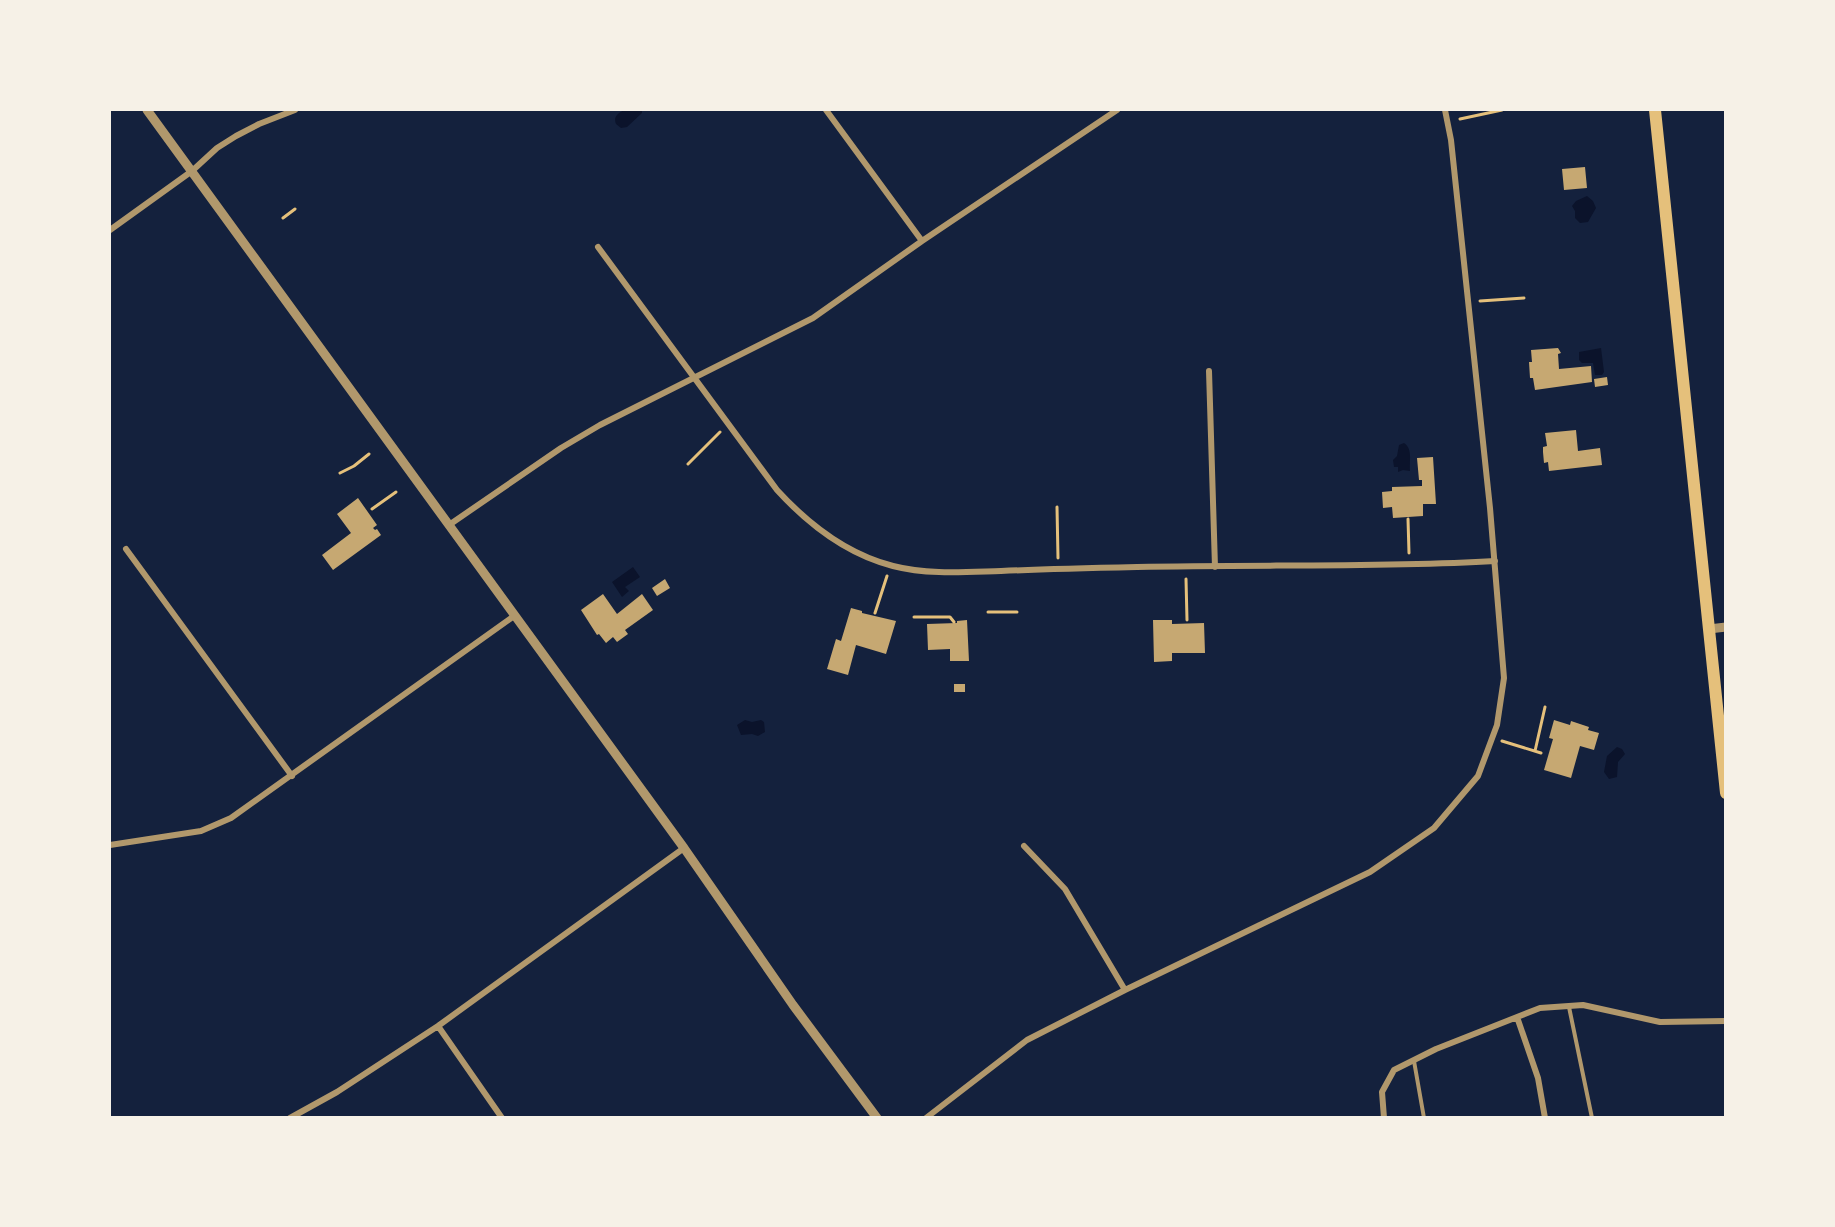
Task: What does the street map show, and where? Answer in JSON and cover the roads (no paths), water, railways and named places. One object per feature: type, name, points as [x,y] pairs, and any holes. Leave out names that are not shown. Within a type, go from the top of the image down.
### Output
[{"type":"main road","points":[[1655,110],[1725,793]]},
{"type":"street","points":[[147,110],[684,848],[793,1005],[877,1118]]},
{"type":"street","points":[[110,230],[236,136],[295,110]]},
{"type":"street","points":[[826,110],[922,241]]},
{"type":"street","points":[[449,525],[600,424],[813,318],[922,241],[1117,110]]},
{"type":"street","points":[[926,1118],[1027,1040],[1370,872],[1434,828],[1478,776],[1497,725],[1504,678],[1495,561],[1451,140],[1445,110]]},
{"type":"street","points":[[598,247],[777,490],[815,527],[846,548],[875,561],[924,572],[1428,565],[1495,561]]},
{"type":"street","points":[[1209,371],[1215,567]]},
{"type":"street","points":[[126,549],[292,776]]},
{"type":"street","points":[[110,845],[201,831],[231,818],[514,616]]},
{"type":"street","points":[[1710,629],[1725,627]]},
{"type":"street","points":[[1024,846],[1065,889],[1125,990]]},
{"type":"street","points":[[290,1118],[338,1092],[438,1026],[684,848]]},
{"type":"street","points":[[1384,1118],[1382,1092],[1394,1070],[1436,1049],[1540,1008],[1583,1005],[1660,1022],[1725,1021]]},
{"type":"street","points":[[1517,1017],[1538,1078],[1545,1118]]},
{"type":"street","points":[[438,1026],[502,1118]]},
{"type":"lane","points":[[1569,1006],[1592,1118]]},
{"type":"lane","points":[[1414,1061],[1424,1118]]},
{"type":"water","points":[[624,110],[642,110],[642,113],[627,127],[621,128],[616,124],[615,119]]},
{"type":"water","points":[[1587,196],[1596,208],[1588,222],[1580,223],[1575,218],[1572,206],[1576,201]]},
{"type":"water","points":[[1601,348],[1604,372],[1602,375],[1595,375],[1593,363],[1582,363],[1579,360],[1579,352]]},
{"type":"water","points":[[1404,443],[1410,452],[1410,471],[1398,472],[1398,467],[1394,467],[1393,460],[1397,456],[1399,445]]},
{"type":"water","points":[[633,567],[640,577],[625,587],[629,591],[622,597],[612,582]]},
{"type":"water","points":[[745,720],[752,722],[761,720],[764,722],[765,732],[758,736],[741,735],[737,725]]},
{"type":"water","points":[[1617,747],[1625,754],[1618,762],[1617,777],[1609,779],[1604,772],[1607,756]]}]
